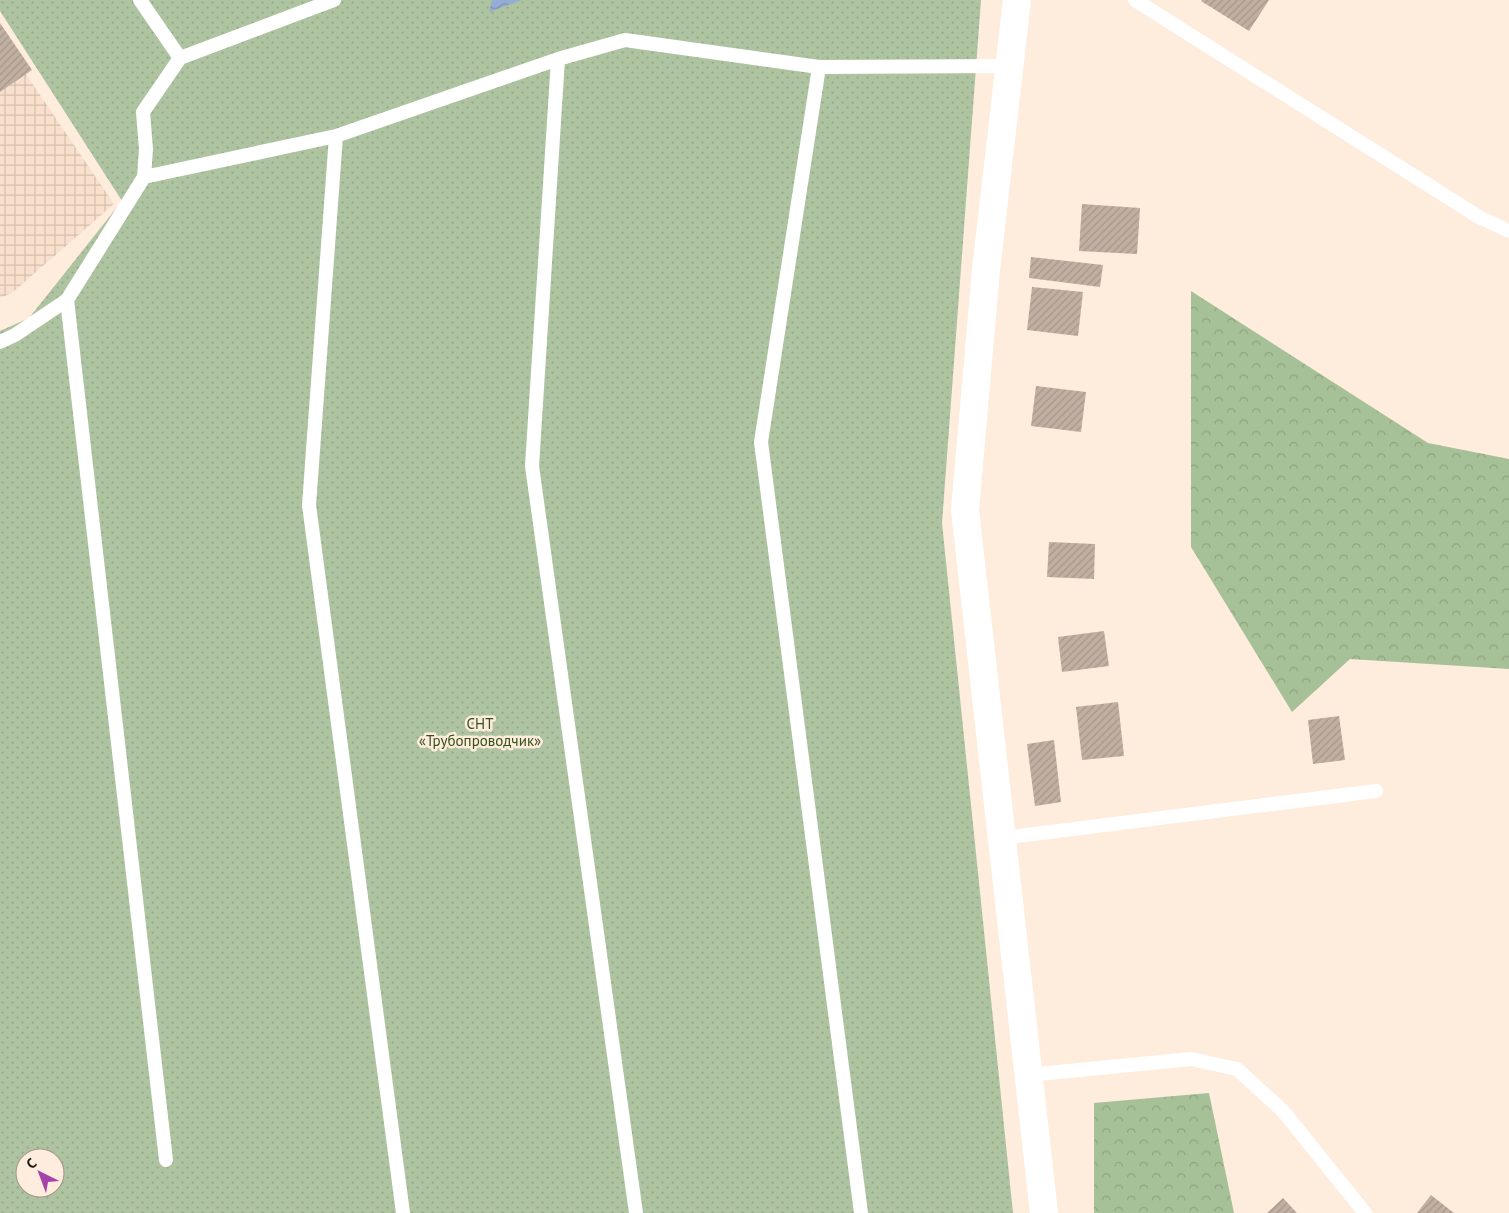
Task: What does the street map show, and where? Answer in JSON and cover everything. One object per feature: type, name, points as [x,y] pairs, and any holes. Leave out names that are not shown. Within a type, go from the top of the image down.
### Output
[{"type":"street","points":[[1017,0],[986,270],[965,510],[1044,1213]]},
{"type":"lane","points":[[140,0],[180,58]]},
{"type":"lane","points":[[0,342],[15,335],[67,300],[144,177],[146,150],[143,112],[180,58],[334,0]]},
{"type":"lane","points":[[1135,0],[1479,217],[1509,231]]},
{"type":"lane","points":[[144,177],[336,136],[558,59],[624,40],[819,67],[1010,66]]},
{"type":"lane","points":[[558,59],[532,466],[636,1213]]},
{"type":"lane","points":[[819,67],[761,442],[861,1213]]},
{"type":"lane","points":[[336,136],[309,505],[403,1213]]},
{"type":"lane","points":[[67,300],[166,1160]]},
{"type":"lane","points":[[1002,838],[1376,791]]},
{"type":"lane","points":[[1028,1075],[1191,1059],[1237,1069],[1283,1112],[1365,1213]]},
{"type":"shaded area","points":[[0,36],[114,204],[12,293],[0,298]]},
{"type":"green space","name":"СНТ «Трубопроводчик»","points":[[0,0],[981,0],[942,523],[1013,1213],[0,1213],[0,331],[29,318],[122,201],[0,11]]},
{"type":"green space","points":[[1191,291],[1428,443],[1509,459],[1509,669],[1350,659],[1292,712],[1191,547]]},
{"type":"green space","points":[[1209,1093],[1234,1213],[1094,1213],[1094,1103]]},
{"type":"water","points":[[492,0],[522,0],[489,12]]},
{"type":"building","points":[[1202,0],[1269,0],[1249,31]]},
{"type":"building","points":[[0,23],[32,70],[0,92]]},
{"type":"building","points":[[1082,204],[1140,208],[1137,254],[1079,251]]},
{"type":"building","points":[[1031,257],[1103,265],[1100,287],[1029,278]]},
{"type":"building","points":[[1032,287],[1083,292],[1078,336],[1027,330]]},
{"type":"building","points":[[1036,386],[1086,392],[1081,432],[1031,426]]},
{"type":"building","points":[[1049,542],[1095,544],[1094,579],[1047,577]]},
{"type":"building","points":[[1104,631],[1109,666],[1062,672],[1058,637]]},
{"type":"building","points":[[1118,702],[1124,756],[1082,760],[1076,707]]},
{"type":"building","points":[[1339,716],[1345,760],[1313,764],[1308,720]]},
{"type":"building","points":[[1054,740],[1061,802],[1035,806],[1027,744]]},
{"type":"building","points":[[1431,1195],[1454,1213],[1417,1213]]},
{"type":"building","points":[[1283,1198],[1297,1213],[1267,1213]]}]
